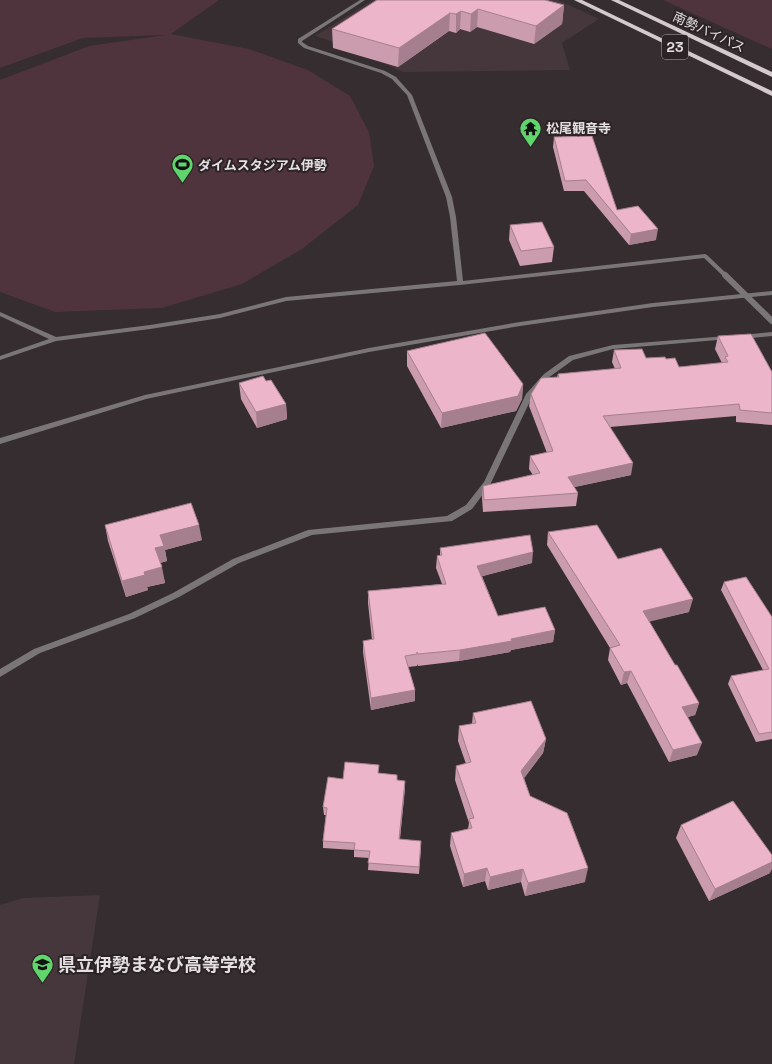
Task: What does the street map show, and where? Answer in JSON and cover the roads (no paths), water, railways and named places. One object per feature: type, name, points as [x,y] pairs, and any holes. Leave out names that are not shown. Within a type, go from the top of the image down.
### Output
[{"type":"highway","name":"南勢バイパス","points":[[577,0],[772,94]]},
{"type":"highway","name":"南勢バイパス","points":[[614,0],[772,75]]},
{"type":"street","points":[[363,0],[300,40],[300,43],[383,72],[394,78],[409,95],[449,197],[453,217],[460,283]]},
{"type":"street","points":[[0,358],[55,339],[150,327],[220,316],[286,298],[460,283],[705,256],[772,321]]},
{"type":"street","points":[[0,441],[145,397],[376,348],[440,336],[653,305],[772,293]]},
{"type":"street","points":[[0,314],[55,339]]},
{"type":"street","points":[[0,672],[37,651],[132,616],[176,595],[236,561],[311,532],[449,519],[469,506],[487,483],[529,396],[546,376],[571,358],[613,347],[772,334]]},
{"type":"place","name":"松尾観音寺","points":[[530,148]]},
{"type":"place","name":"ダイムスタジアム伊勢","points":[[183,184]]},
{"type":"place","name":"県立伊勢まなび高等学校","points":[[43,984]]}]
